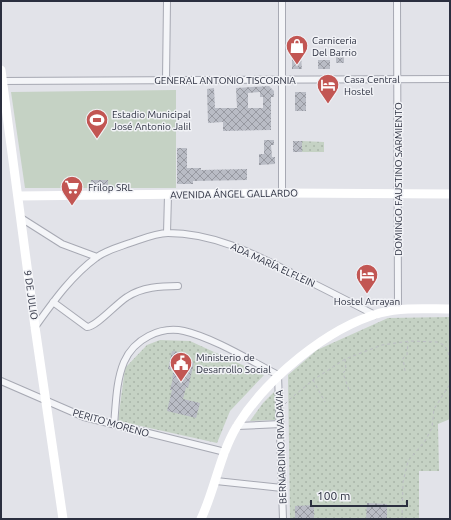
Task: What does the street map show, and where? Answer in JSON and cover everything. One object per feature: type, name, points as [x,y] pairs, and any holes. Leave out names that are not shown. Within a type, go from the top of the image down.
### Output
[{"type":"street","points":[[166,80],[167,1]]},
{"type":"street","points":[[282,1],[282,193]]},
{"type":"street","name":"DOMINGO FAUSTINO SARMIENTO","points":[[397,1],[398,309]]},
{"type":"street","name":"9 DE JULIO","points":[[1,70],[35,327],[63,519]]},
{"type":"street","name":"GENERAL ANTONIO TISCORNIA","points":[[2,80],[450,79]]},
{"type":"street","name":"AVENIDA ÁNGEL GALLARDO","points":[[18,196],[282,193],[450,194]]},
{"type":"street","points":[[167,233],[168,195]]},
{"type":"street","points":[[21,218],[62,244],[97,257]]},
{"type":"street","name":"ADA MARÍA ELFLEIN","points":[[35,327],[52,302],[70,280],[97,257],[116,248],[145,238],[167,233],[193,235],[214,239],[238,247],[375,314]]},
{"type":"street","points":[[52,302],[87,327],[90,327],[128,296],[140,291],[161,286],[178,286]]},
{"type":"street","points":[[201,519],[208,504],[225,452],[237,426],[259,396],[278,375],[298,358],[352,324],[375,314],[398,309],[450,309]]},
{"type":"street","points":[[114,425],[120,372],[124,360],[133,346],[140,340],[152,334],[168,330],[183,331],[225,348],[278,375]]},
{"type":"street","name":"BERNARDINO RIVADAVIA","points":[[278,375],[281,424],[283,519]]},
{"type":"street","name":"PERITO MORENO","points":[[1,381],[84,417],[225,452]]},
{"type":"street","points":[[237,426],[281,424]]},
{"type":"street","points":[[216,481],[282,488]]},
{"type":"path","points":[[405,371],[403,358],[407,355],[408,341]]},
{"type":"path","points":[[280,410],[290,398],[313,380],[345,359],[382,345],[408,341],[437,342],[444,345],[448,351],[450,365]]},
{"type":"path","points":[[345,359],[346,370],[343,373],[349,390]]},
{"type":"path","points":[[313,380],[325,402]]},
{"type":"path","points":[[402,519],[403,482],[408,461],[425,441],[432,428],[434,410],[450,384]]},
{"type":"green space","name":"Estadio Municipal José Antonio Jalil","points":[[176,90],[176,188],[25,188],[11,92]]},
{"type":"green space","points":[[302,141],[324,142],[324,152],[302,152]]},
{"type":"green space","points":[[450,317],[450,419],[438,424],[439,471],[419,471],[419,519],[290,519],[288,375],[317,350],[388,318]]},
{"type":"green space","points":[[160,340],[190,341],[264,375],[230,411],[217,443],[118,421],[125,368],[147,345]]},
{"type":"green space","points":[[276,390],[276,420],[250,421],[263,403]]},
{"type":"building","points":[[336,50],[344,50],[344,63],[336,63]]},
{"type":"building","points":[[292,57],[301,57],[302,69],[292,69]]},
{"type":"building","points":[[318,60],[330,60],[330,69],[318,69]]},
{"type":"building","points":[[269,86],[274,91],[274,97],[271,97],[271,130],[223,131],[223,122],[208,123],[207,89],[214,88],[215,108],[237,108],[236,88]],"holes":[[[260,92],[260,97],[263,97],[263,108],[248,108],[248,93]]]},
{"type":"building","points":[[295,92],[306,92],[306,111],[295,111]]},
{"type":"building","points":[[264,140],[274,140],[274,145],[271,145],[272,157],[275,157],[275,164],[259,165],[259,154],[264,154]]},
{"type":"building","points":[[293,141],[302,141],[302,152],[293,152]]},
{"type":"building","points":[[177,148],[187,148],[187,168],[201,168],[201,170],[247,169],[247,180],[193,181],[193,184],[177,184]]},
{"type":"building","points":[[91,180],[108,180],[108,187],[91,187]]},
{"type":"building","name":"Ministerio de Desarrollo Social","points":[[172,351],[179,352],[178,358],[194,363],[188,388],[186,387],[183,399],[200,403],[196,418],[167,411],[172,390],[170,390],[174,370],[168,369]]},
{"type":"building","points":[[367,503],[387,504],[387,519],[366,519]]},
{"type":"building","points":[[314,505],[314,519],[295,519],[295,506]]},
{"type":"place","name":"Carniceria Del Barrio","points":[[297,66]]},
{"type":"place","name":"Casa Central Hostel","points":[[328,104]]},
{"type":"place","name":"Estadio Municipal José Antonio Jalil","points":[[97,140]]},
{"type":"place","name":"Frilop SRL","points":[[72,206]]},
{"type":"place","name":"Hostel Arrayan","points":[[367,294]]},
{"type":"place","name":"Ministerio de Desarrollo Social","points":[[181,382]]}]
